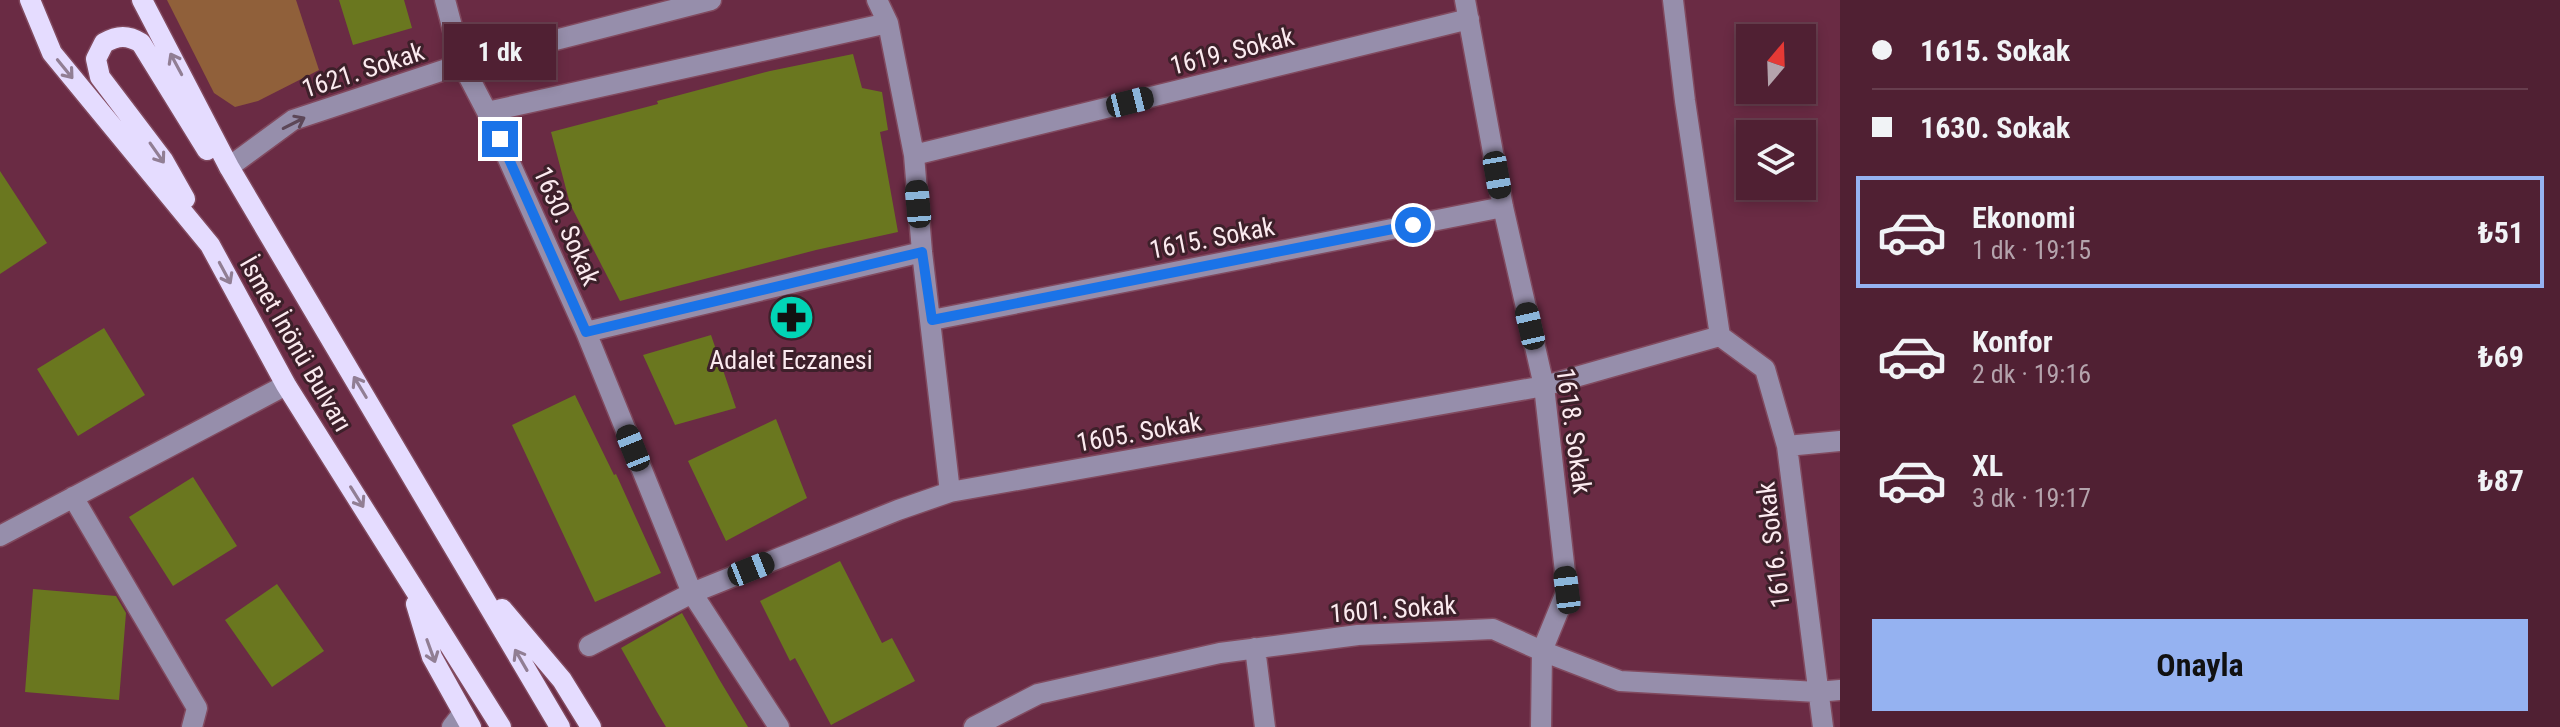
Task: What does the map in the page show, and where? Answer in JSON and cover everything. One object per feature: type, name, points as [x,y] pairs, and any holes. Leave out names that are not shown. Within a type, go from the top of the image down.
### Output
[{"type":"main road","name":"İsmet İnönü Bulvarı","points":[[30,0],[52,53],[210,245],[286,385],[501,727]]},
{"type":"main road","name":"İsmet İnönü Bulvarı","points":[[142,0],[229,167],[560,727]]},
{"type":"main road","points":[[210,245],[163,160],[100,77],[96,59],[104,43],[112,38],[132,37],[141,43],[219,170],[261,219]]},
{"type":"main road","points":[[464,564],[562,680],[591,727]]},
{"type":"main road","points":[[408,577],[432,657],[462,722]]},
{"type":"street","name":"1630. Sokak","points":[[445,0],[462,64],[487,112],[586,332],[692,593],[779,727]]},
{"type":"street","name":"1621. Sokak","points":[[229,167],[293,120],[462,64],[672,5],[711,0]]},
{"type":"street","points":[[877,0],[888,23],[914,155],[950,492]]},
{"type":"street","points":[[1673,0],[1720,336]]},
{"type":"street","name":"1619. Sokak","points":[[914,155],[1467,10]]},
{"type":"street","name":"1618. Sokak","points":[[1467,10],[1503,207],[1544,386],[1567,590],[1542,651],[1541,727]]},
{"type":"street","points":[[487,112],[888,23]]},
{"type":"street","name":"1615. Sokak","points":[[932,320],[1503,207]]},
{"type":"street","points":[[586,332],[922,252]]},
{"type":"street","name":"1605. Sokak","points":[[589,646],[692,593],[950,492],[1544,386],[1720,336]]},
{"type":"street","name":"1616. Sokak","points":[[1720,336],[1765,369],[1787,446],[1823,727]]},
{"type":"street","points":[[0,536],[286,385]]},
{"type":"street","points":[[1787,446],[1840,441]]},
{"type":"street","points":[[73,497],[197,708],[192,727]]},
{"type":"street","name":"1601. Sokak","points":[[974,727],[1038,694],[1220,653],[1358,635],[1493,629],[1620,681],[1817,692],[1840,690]]},
{"type":"street","points":[[1255,648],[1265,727]]},
{"type":"street","points":[[1017,704],[1019,727]]},
{"type":"shaded area","points":[[167,0],[296,0],[319,70],[258,101],[235,107],[214,93]]},
{"type":"building","points":[[339,0],[404,0],[412,28],[353,45]]},
{"type":"building","points":[[853,54],[862,88],[882,92],[888,130],[880,132],[898,232],[620,301],[570,204],[551,132],[770,71]]},
{"type":"building","points":[[0,171],[47,243],[0,274]]},
{"type":"building","points":[[104,328],[145,395],[78,436],[37,369]]},
{"type":"building","points":[[711,335],[736,408],[675,425],[643,355]]},
{"type":"building","points":[[575,395],[616,474],[661,573],[595,602],[512,425]]},
{"type":"building","points":[[776,419],[807,498],[726,541],[688,461]]},
{"type":"building","points":[[193,477],[237,546],[173,586],[129,517]]},
{"type":"building","points":[[840,561],[882,643],[892,638],[915,681],[831,725],[795,658],[790,661],[760,601]]},
{"type":"building","points":[[277,584],[324,651],[272,687],[225,620]]},
{"type":"building","points":[[33,589],[116,596],[126,613],[119,700],[25,692]]},
{"type":"building","points":[[682,613],[748,727],[666,727],[657,712],[621,648]]},
{"type":"place","name":"Adalet Eczanesi","points":[[791,317]]},
{"type":"route","points":[[500,139],[586,332],[922,252],[932,320],[1413,225]]}]
